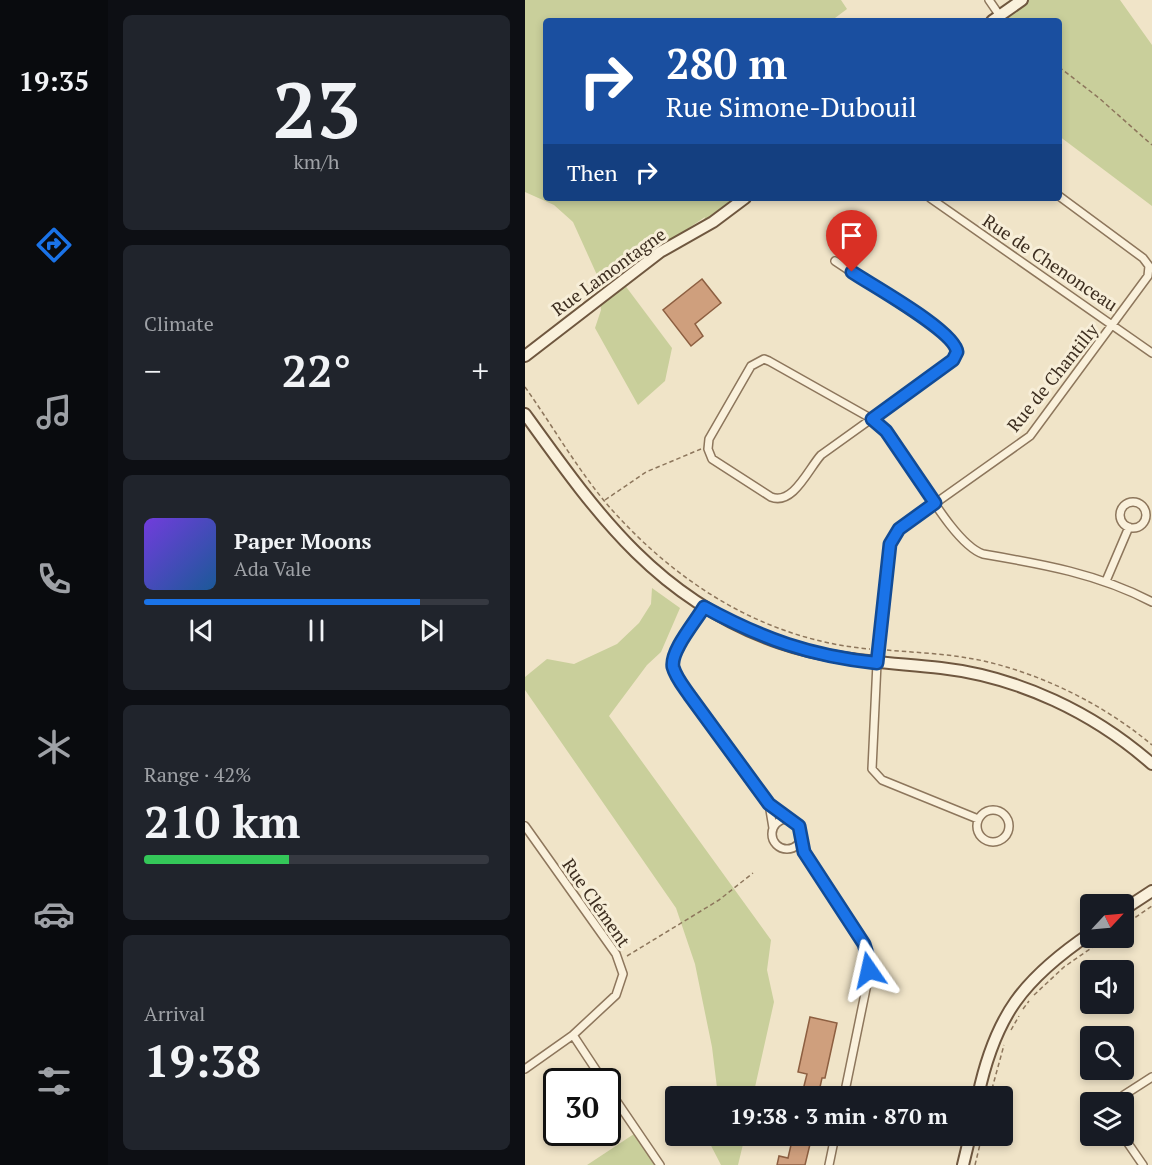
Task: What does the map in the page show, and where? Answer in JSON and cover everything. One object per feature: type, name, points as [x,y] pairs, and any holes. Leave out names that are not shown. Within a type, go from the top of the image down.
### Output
[{"type":"street","points":[[989,0],[996,18],[1022,0]]},
{"type":"street","name":"Rue de Chantilly","points":[[978,819],[882,780],[874,773],[871,758],[877,663],[890,544],[899,529],[1027,439],[1147,278],[1148,263],[1062,198]]},
{"type":"street","name":"Rue Lamontagne","points":[[525,356],[660,252],[713,222],[741,201]]},
{"type":"street","name":"Rue de Chenonceau","points":[[934,201],[1152,352]]},
{"type":"street","points":[[835,261],[938,328],[957,347],[956,356],[953,360],[872,419],[821,455],[792,493],[781,499],[771,497],[715,462],[708,449],[709,439],[747,370],[754,363],[764,359],[872,419],[886,431],[963,541],[976,551],[1061,568],[1106,581],[1152,602]]},
{"type":"street","points":[[525,415],[591,504],[618,536],[663,578],[704,607],[753,633],[781,644],[830,656],[966,672],[1019,687],[1058,702],[1091,720],[1122,740],[1152,764]]},
{"type":"street","points":[[1106,581],[1129,527]]},
{"type":"street","points":[[704,607],[676,650],[672,662],[673,669],[769,804],[799,826],[804,852],[864,944],[869,960],[868,979],[845,1086]]},
{"type":"street","points":[[769,804],[773,828],[772,837],[777,844],[802,854],[810,862]]},
{"type":"street","points":[[990,810],[999,811],[1009,822],[1009,831],[997,842],[987,841],[979,834],[978,819],[990,810]]},
{"type":"street","points":[[773,828],[781,820],[791,819]]},
{"type":"street","name":"Rue Clément","points":[[525,826],[616,954],[623,974],[616,995],[573,1035],[525,1069]]},
{"type":"street","points":[[788,848],[796,845],[802,836]]},
{"type":"street","points":[[1134,903],[1152,891]]},
{"type":"street","points":[[980,1086],[989,1051],[1001,1024],[1015,1001],[1046,966],[1080,941]]},
{"type":"street","points":[[573,1035],[595,1068]]},
{"type":"street","points":[[1129,1092],[1152,1077]]},
{"type":"street","points":[[621,1108],[660,1165]]},
{"type":"street","points":[[829,1165],[833,1146]]},
{"type":"street","points":[[963,1165],[967,1146]]},
{"type":"street","points":[[1130,1146],[1143,1165]]},
{"type":"path","points":[[1062,70],[1099,98],[1152,145]]},
{"type":"path","points":[[525,387],[605,501],[628,528],[669,566],[713,596],[752,617],[791,632],[865,648]]},
{"type":"path","points":[[605,501],[646,472],[702,449]]},
{"type":"path","points":[[618,961],[719,900],[753,873]]},
{"type":"path","points":[[1134,918],[1152,906]]},
{"type":"path","points":[[993,1086],[1004,1045],[1022,1011],[1046,982],[1092,948]]},
{"type":"path","points":[[975,1165],[980,1146]]},
{"type":"green space","points":[[525,0],[841,0],[847,9],[835,18],[543,18],[543,200],[525,192]]},
{"type":"green space","points":[[1027,0],[1120,0],[1152,45],[1152,206],[1062,138],[1062,18],[1000,18]]},
{"type":"green space","points":[[545,201],[742,201],[700,229],[705,217],[618,276],[672,348],[665,381],[638,405],[595,328],[601,310],[597,275],[573,222],[554,205]]},
{"type":"green space","points":[[652,588],[680,608],[661,652],[647,665],[609,716],[771,940],[767,970],[774,1002],[755,1086],[717,1086],[712,1047],[695,964],[676,908],[525,690],[525,677],[547,659],[574,664],[617,644],[639,623],[651,604]]},
{"type":"green space","points":[[634,1134],[659,1165],[587,1165],[616,1146],[621,1146],[621,1143]]},
{"type":"green space","points":[[711,1146],[743,1146],[738,1165],[721,1165]]},
{"type":"building","points":[[702,279],[721,303],[695,324],[703,336],[691,346],[663,310]]},
{"type":"building","points":[[810,1017],[837,1023],[825,1078],[822,1078],[820,1086],[804,1086],[807,1074],[798,1072]]},
{"type":"building","points":[[791,1146],[810,1146],[805,1165],[777,1165],[779,1156],[788,1158]]},
{"type":"route","points":[[852,272],[938,328],[957,347],[953,360],[872,419],[886,431],[935,503],[899,529],[890,544],[877,663],[830,656],[781,644],[753,633],[704,607],[676,650],[672,662],[678,679],[769,804],[799,826],[802,832],[804,852],[864,944],[868,953],[869,970]]}]
